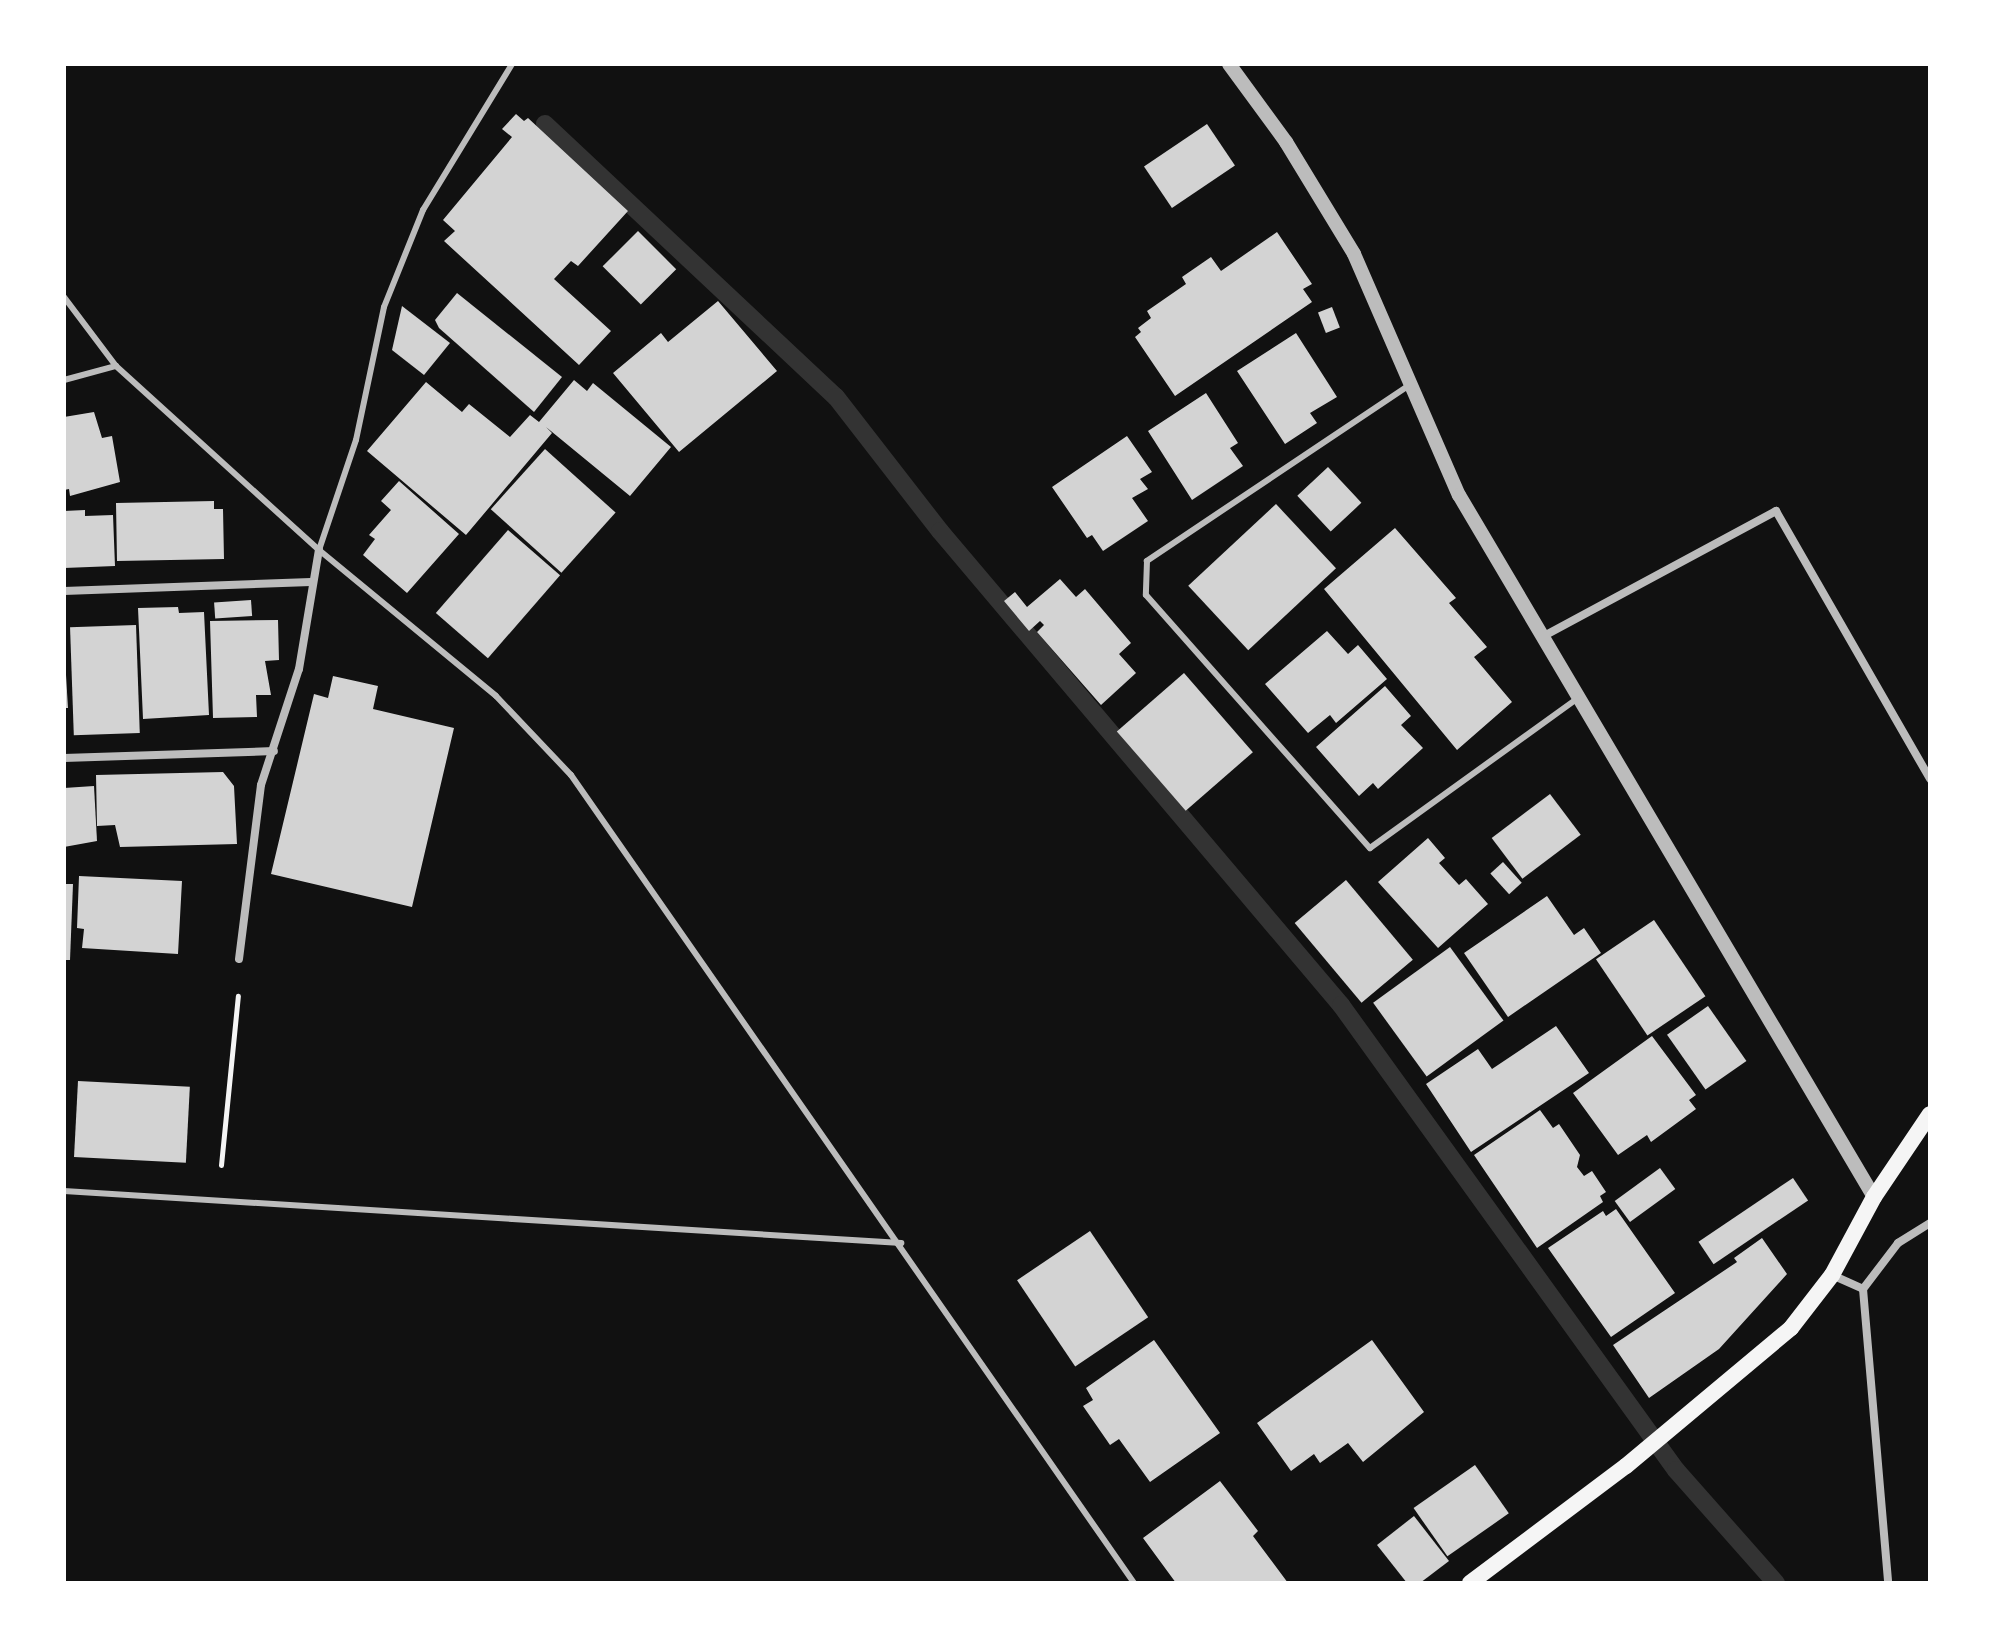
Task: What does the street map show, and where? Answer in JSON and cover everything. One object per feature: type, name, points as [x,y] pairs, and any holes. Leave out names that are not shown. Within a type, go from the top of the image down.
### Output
[{"type":"main road","points":[[1470,1583],[1626,1466],[1791,1328],[1832,1275],[1874,1197],[1930,1114]]},
{"type":"street","points":[[1229,64],[1286,142],[1354,254],[1413,383],[1459,495],[1874,1197]]},
{"type":"street","points":[[1541,637],[1776,511],[1930,779]]},
{"type":"street","points":[[239,959],[261,785],[299,669],[311,582],[319,550]]},
{"type":"street","points":[[64,591],[311,582]]},
{"type":"street","points":[[64,758],[274,751]]},
{"type":"street","points":[[1888,1583],[1863,1289],[1898,1243],[1930,1223]]},
{"type":"street","points":[[1832,1275],[1863,1289]]},
{"type":"lane","points":[[319,550],[356,440],[384,307],[395,279],[423,210],[512,64]]},
{"type":"lane","points":[[64,297],[116,366],[319,550],[496,696],[571,775],[901,1243],[1134,1583]]},
{"type":"lane","points":[[64,380],[116,366]]},
{"type":"lane","points":[[1413,383],[1147,561],[1146,595],[1370,848],[1579,697]]},
{"type":"lane","points":[[64,1191],[901,1243]]},
{"type":"path","points":[[212,1200],[221,1169],[239,959]]},
{"type":"building","points":[[516,114],[524,121],[528,118],[628,211],[578,266],[571,261],[554,279],[611,331],[579,365],[444,241],[455,231],[443,220],[512,137],[502,129]]},
{"type":"building","points":[[1207,124],[1235,165],[1172,208],[1144,166]]},
{"type":"building","points":[[638,231],[676,269],[641,305],[603,266]]},
{"type":"building","points":[[1277,232],[1312,284],[1303,289],[1312,302],[1175,396],[1135,337],[1141,332],[1138,328],[1151,318],[1147,311],[1186,284],[1182,277],[1211,257],[1221,271]]},
{"type":"building","points":[[457,293],[562,377],[534,412],[439,328],[435,320]]},
{"type":"building","points":[[718,301],[777,371],[679,452],[613,373],[661,333],[668,342]]},
{"type":"building","points":[[402,306],[450,343],[424,375],[392,350]]},
{"type":"building","points":[[1332,307],[1340,328],[1326,333],[1318,312]]},
{"type":"building","points":[[1296,333],[1337,397],[1310,413],[1317,423],[1285,444],[1237,371]]},
{"type":"building","points":[[574,380],[587,391],[593,383],[671,447],[630,496],[546,427],[552,433],[466,535],[367,451],[426,382],[462,412],[469,404],[510,437],[530,415],[539,422]]},
{"type":"building","points":[[1206,393],[1238,443],[1230,448],[1243,466],[1192,500],[1148,431]]},
{"type":"building","points":[[94,412],[102,438],[112,436],[120,482],[70,496],[69,489],[64,490],[64,417]]},
{"type":"building","points":[[1127,436],[1152,472],[1140,479],[1148,489],[1132,498],[1148,521],[1103,551],[1092,535],[1087,538],[1052,487]]},
{"type":"building","points":[[545,449],[616,513],[561,573],[491,509]]},
{"type":"building","points":[[1328,467],[1361,503],[1331,531],[1297,496]]},
{"type":"building","points":[[399,481],[459,534],[407,593],[363,555],[375,539],[369,535],[391,510],[381,501]]},
{"type":"building","points":[[214,501],[214,509],[223,509],[224,559],[117,561],[116,503]]},
{"type":"building","points":[[1276,504],[1336,568],[1248,650],[1188,586]]},
{"type":"building","points":[[85,510],[85,516],[113,515],[115,566],[64,568],[64,511]]},
{"type":"building","points":[[1395,528],[1456,598],[1449,603],[1487,647],[1474,657],[1512,702],[1457,750],[1324,589]]},
{"type":"building","points":[[508,530],[560,575],[488,658],[436,613]]},
{"type":"building","points":[[1060,579],[1076,597],[1085,589],[1131,643],[1119,654],[1136,673],[1101,705],[1037,632],[1044,625],[1040,621],[1029,631],[1004,601],[1015,592],[1027,607]]},
{"type":"building","points":[[251,600],[252,616],[215,619],[214,603]]},
{"type":"building","points":[[178,607],[179,613],[204,612],[209,715],[143,719],[138,608]]},
{"type":"building","points":[[278,620],[279,660],[265,661],[271,695],[256,695],[257,717],[213,718],[210,621]]},
{"type":"building","points":[[136,625],[140,733],[74,735],[70,627]]},
{"type":"building","points":[[1327,631],[1348,654],[1358,645],[1387,679],[1336,723],[1330,715],[1308,733],[1265,684]]},
{"type":"building","points":[[1184,673],[1253,752],[1186,811],[1117,731]]},
{"type":"building","points":[[66,675],[68,708],[64,708]]},
{"type":"building","points":[[333,676],[378,686],[373,709],[454,728],[412,907],[271,874],[314,694],[328,698]]},
{"type":"building","points":[[1385,686],[1411,716],[1401,725],[1423,748],[1378,789],[1373,783],[1359,796],[1316,747]]},
{"type":"building","points":[[223,772],[234,786],[237,844],[120,847],[115,825],[97,826],[96,775]]},
{"type":"building","points":[[94,786],[97,841],[64,847],[64,788]]},
{"type":"building","points":[[1550,794],[1581,835],[1522,879],[1492,838]]},
{"type":"building","points":[[1428,838],[1445,858],[1439,863],[1459,885],[1466,879],[1488,904],[1438,948],[1378,882]]},
{"type":"building","points":[[1503,862],[1522,883],[1509,894],[1490,873]]},
{"type":"building","points":[[79,876],[182,881],[178,954],[82,948],[84,929],[77,928]]},
{"type":"building","points":[[1346,880],[1413,960],[1362,1003],[1295,923]]},
{"type":"building","points":[[64,884],[73,884],[70,960],[64,960]]},
{"type":"building","points":[[1547,896],[1574,935],[1584,928],[1601,953],[1508,1017],[1464,953]]},
{"type":"building","points":[[1654,920],[1705,996],[1647,1035],[1596,959]]},
{"type":"building","points":[[1450,947],[1503,1021],[1427,1076],[1373,1003]]},
{"type":"building","points":[[1708,1006],[1746,1061],[1705,1090],[1667,1035]]},
{"type":"building","points":[[1556,1026],[1589,1073],[1471,1152],[1426,1084],[1478,1049],[1492,1069]]},
{"type":"building","points":[[1652,1036],[1696,1095],[1689,1100],[1696,1109],[1651,1142],[1647,1135],[1618,1155],[1573,1093]]},
{"type":"building","points":[[78,1081],[190,1087],[186,1163],[74,1157]]},
{"type":"building","points":[[1540,1110],[1553,1128],[1559,1124],[1580,1155],[1577,1167],[1584,1176],[1592,1171],[1606,1192],[1600,1196],[1603,1202],[1537,1248],[1474,1155]]},
{"type":"building","points":[[1660,1168],[1675,1189],[1630,1222],[1615,1201]]},
{"type":"building","points":[[1793,1178],[1808,1200],[1714,1264],[1698,1242]]},
{"type":"building","points":[[1616,1209],[1675,1293],[1611,1337],[1548,1248],[1603,1211],[1606,1216]]},
{"type":"building","points":[[1090,1231],[1148,1317],[1075,1366],[1017,1280]]},
{"type":"building","points":[[1762,1238],[1787,1274],[1719,1349],[1649,1398],[1613,1345],[1737,1262],[1734,1258]]},
{"type":"building","points":[[1154,1340],[1220,1433],[1150,1482],[1119,1439],[1110,1445],[1083,1406],[1093,1400],[1086,1388]]},
{"type":"building","points":[[1372,1340],[1424,1412],[1363,1462],[1348,1443],[1320,1463],[1314,1454],[1291,1471],[1257,1423]]},
{"type":"building","points":[[1475,1465],[1509,1513],[1447,1556],[1414,1508]]},
{"type":"building","points":[[1220,1481],[1258,1531],[1253,1536],[1288,1583],[1176,1583],[1143,1538]]},
{"type":"building","points":[[1414,1516],[1449,1561],[1420,1583],[1407,1583],[1377,1545]]},
{"type":"waterway","points":[[545,124],[836,397],[940,531],[1341,1005],[1676,1470],[1776,1583]]}]
